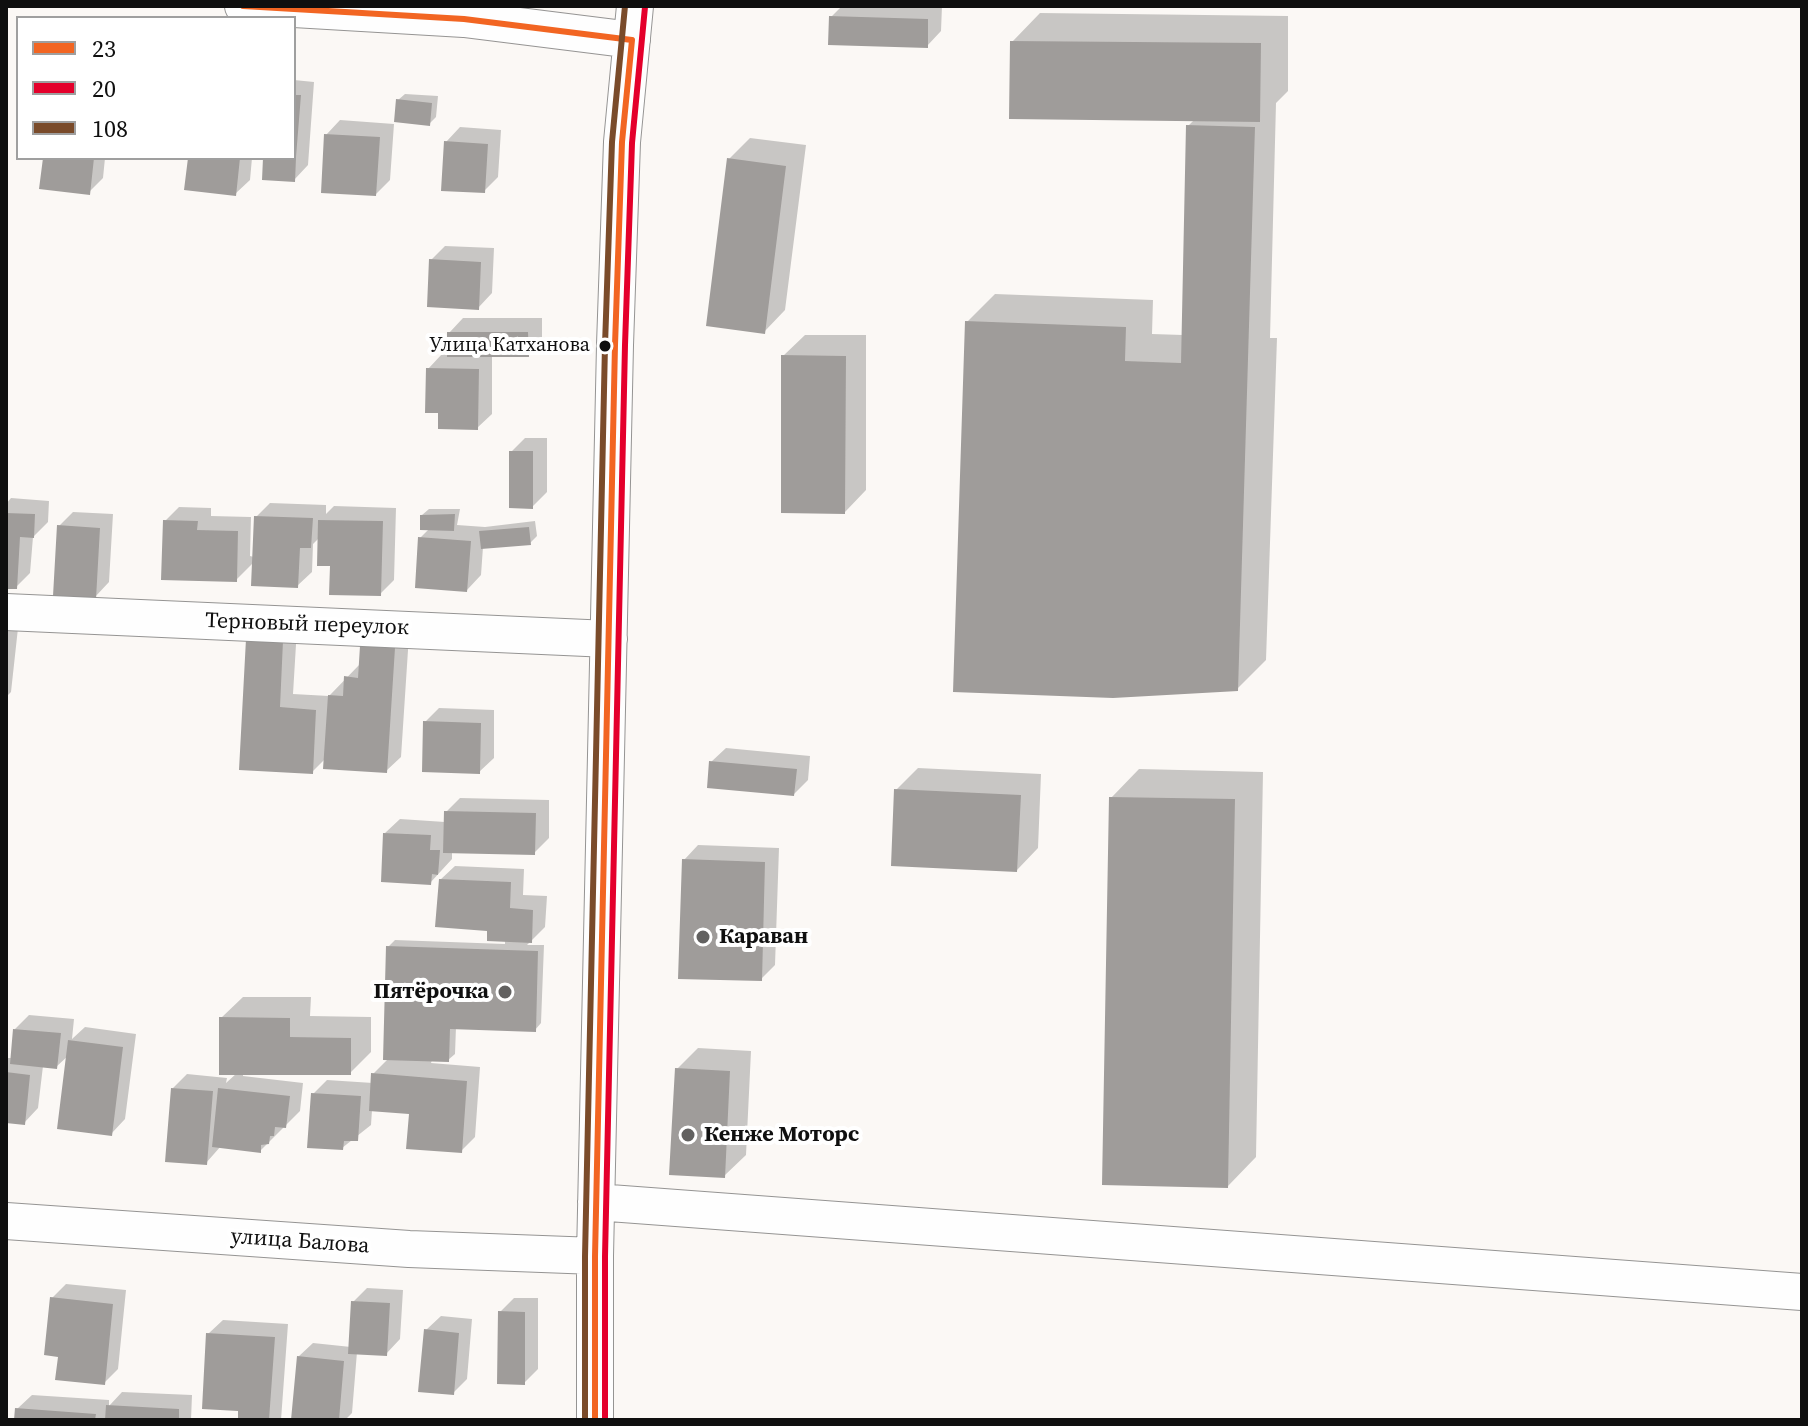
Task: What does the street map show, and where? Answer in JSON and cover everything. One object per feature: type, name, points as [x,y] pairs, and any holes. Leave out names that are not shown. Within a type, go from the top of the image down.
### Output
[{"type":"street","points":[[243,6],[464,19],[634,23],[622,142],[596,1202],[595,1420]]},
{"type":"street","name":"Терновый переулок","points":[[6,612],[609,639]]},
{"type":"street","points":[[596,1202],[1802,1292]]},
{"type":"street","name":"улица Балова","points":[[6,1221],[378,1247],[595,1256]]},
{"type":"building","points":[[829,16],[928,19],[928,48],[828,45]]},
{"type":"building","points":[[1010,41],[1261,43],[1260,122],[1009,119]]},
{"type":"building","points":[[296,95],[301,95],[296,157]]},
{"type":"building","points":[[396,99],[432,103],[430,126],[394,122]]},
{"type":"building","points":[[1186,125],[1255,127],[1238,691],[1113,698],[953,692],[965,321],[1126,327],[1125,361],[1181,363]]},
{"type":"building","points":[[324,134],[380,137],[376,196],[321,193]]},
{"type":"building","points":[[444,141],[488,144],[485,193],[441,191]]},
{"type":"building","points":[[727,158],[786,166],[765,334],[706,326]]},
{"type":"building","points":[[43,160],[94,160],[90,195],[39,189]]},
{"type":"building","points":[[188,160],[240,160],[236,196],[184,190]]},
{"type":"building","points":[[263,160],[296,160],[295,182],[262,180]]},
{"type":"building","points":[[429,259],[481,262],[479,310],[427,307]]},
{"type":"building","points":[[447,332],[528,332],[529,357],[447,357]]},
{"type":"building","points":[[781,355],[846,356],[845,514],[781,513]]},
{"type":"building","points":[[426,368],[479,369],[478,430],[438,429],[438,413],[425,413]]},
{"type":"building","points":[[509,451],[533,451],[533,509],[509,508]]},
{"type":"building","points":[[6,513],[35,514],[34,538],[20,537],[17,589],[6,589]]},
{"type":"building","points":[[455,514],[454,531],[420,530],[420,515]]},
{"type":"building","points":[[254,516],[313,518],[311,548],[300,548],[298,588],[251,586]]},
{"type":"building","points":[[163,520],[198,521],[197,530],[238,531],[237,582],[161,580]]},
{"type":"building","points":[[318,520],[383,521],[381,596],[329,595],[330,566],[317,566]]},
{"type":"building","points":[[57,525],[100,528],[96,599],[53,596]]},
{"type":"building","points":[[529,527],[531,545],[481,549],[479,531]]},
{"type":"building","points":[[418,537],[471,541],[467,592],[415,588]]},
{"type":"building","points":[[246,639],[283,641],[280,707],[316,710],[313,774],[239,770]]},
{"type":"building","points":[[360,646],[395,648],[387,773],[323,769],[328,695],[343,696],[344,676],[358,678]]},
{"type":"building","points":[[423,721],[481,723],[480,774],[422,772]]},
{"type":"building","points":[[709,761],[797,769],[794,796],[707,788]]},
{"type":"building","points":[[894,789],[1021,795],[1017,872],[891,866]]},
{"type":"building","points":[[1109,797],[1235,799],[1228,1188],[1102,1185]]},
{"type":"building","points":[[444,811],[536,813],[535,855],[443,853]]},
{"type":"building","points":[[383,833],[431,835],[430,850],[440,850],[438,875],[432,874],[431,885],[381,882]]},
{"type":"building","points":[[682,859],[765,862],[762,981],[678,979]]},
{"type":"building","points":[[439,879],[511,882],[510,908],[533,910],[532,943],[487,941],[487,931],[435,927]]},
{"type":"building","points":[[386,946],[538,951],[536,1032],[450,1029],[449,1062],[383,1060]]},
{"type":"building","points":[[219,1017],[290,1018],[290,1037],[351,1038],[351,1075],[219,1075]]},
{"type":"building","points":[[13,1029],[61,1033],[57,1069],[10,1064]]},
{"type":"building","points":[[68,1040],[123,1047],[112,1136],[57,1129]]},
{"type":"building","points":[[675,1068],[730,1071],[725,1178],[669,1175]]},
{"type":"building","points":[[6,1072],[30,1075],[25,1125],[6,1123]]},
{"type":"building","points":[[371,1073],[467,1081],[462,1153],[406,1149],[409,1114],[369,1111]]},
{"type":"building","points":[[171,1088],[213,1091],[207,1165],[165,1162]]},
{"type":"building","points":[[218,1088],[290,1096],[286,1128],[275,1127],[269,1144],[261,1145],[261,1153],[212,1147]]},
{"type":"building","points":[[311,1093],[361,1096],[358,1141],[344,1141],[343,1150],[307,1148]]},
{"type":"building","points":[[50,1297],[113,1304],[105,1385],[55,1380],[58,1357],[44,1355]]},
{"type":"building","points":[[351,1301],[390,1303],[387,1356],[348,1354]]},
{"type":"building","points":[[498,1311],[525,1312],[525,1385],[497,1384]]},
{"type":"building","points":[[424,1329],[459,1333],[454,1395],[418,1392]]},
{"type":"building","points":[[206,1333],[275,1337],[269,1420],[238,1420],[238,1411],[202,1409]]},
{"type":"building","points":[[297,1356],[344,1361],[339,1420],[291,1420]]},
{"type":"building","points":[[106,1405],[179,1409],[179,1420],[105,1420]]},
{"type":"building","points":[[15,1408],[96,1414],[95,1420],[14,1420]]},
{"type":"transit line","name":"23","points":[[243,6],[464,19],[632,40]]},
{"type":"transit line","name":"108","points":[[585,1420],[585,1256],[605,345],[612,142],[625,6]]},
{"type":"transit line","name":"20","points":[[605,1420],[605,1256],[625,345],[632,143],[645,7]]},
{"type":"transit line","name":"23","points":[[595,1420],[595,1256],[615,345],[622,142],[632,40]]},
{"type":"place","name":"Улица Катханова","points":[[605,346]]},
{"type":"place","name":"Караван","points":[[703,937]]},
{"type":"place","name":"Пятёрочка","points":[[505,992]]},
{"type":"place","name":"Кенже Моторс","points":[[688,1135]]}]
